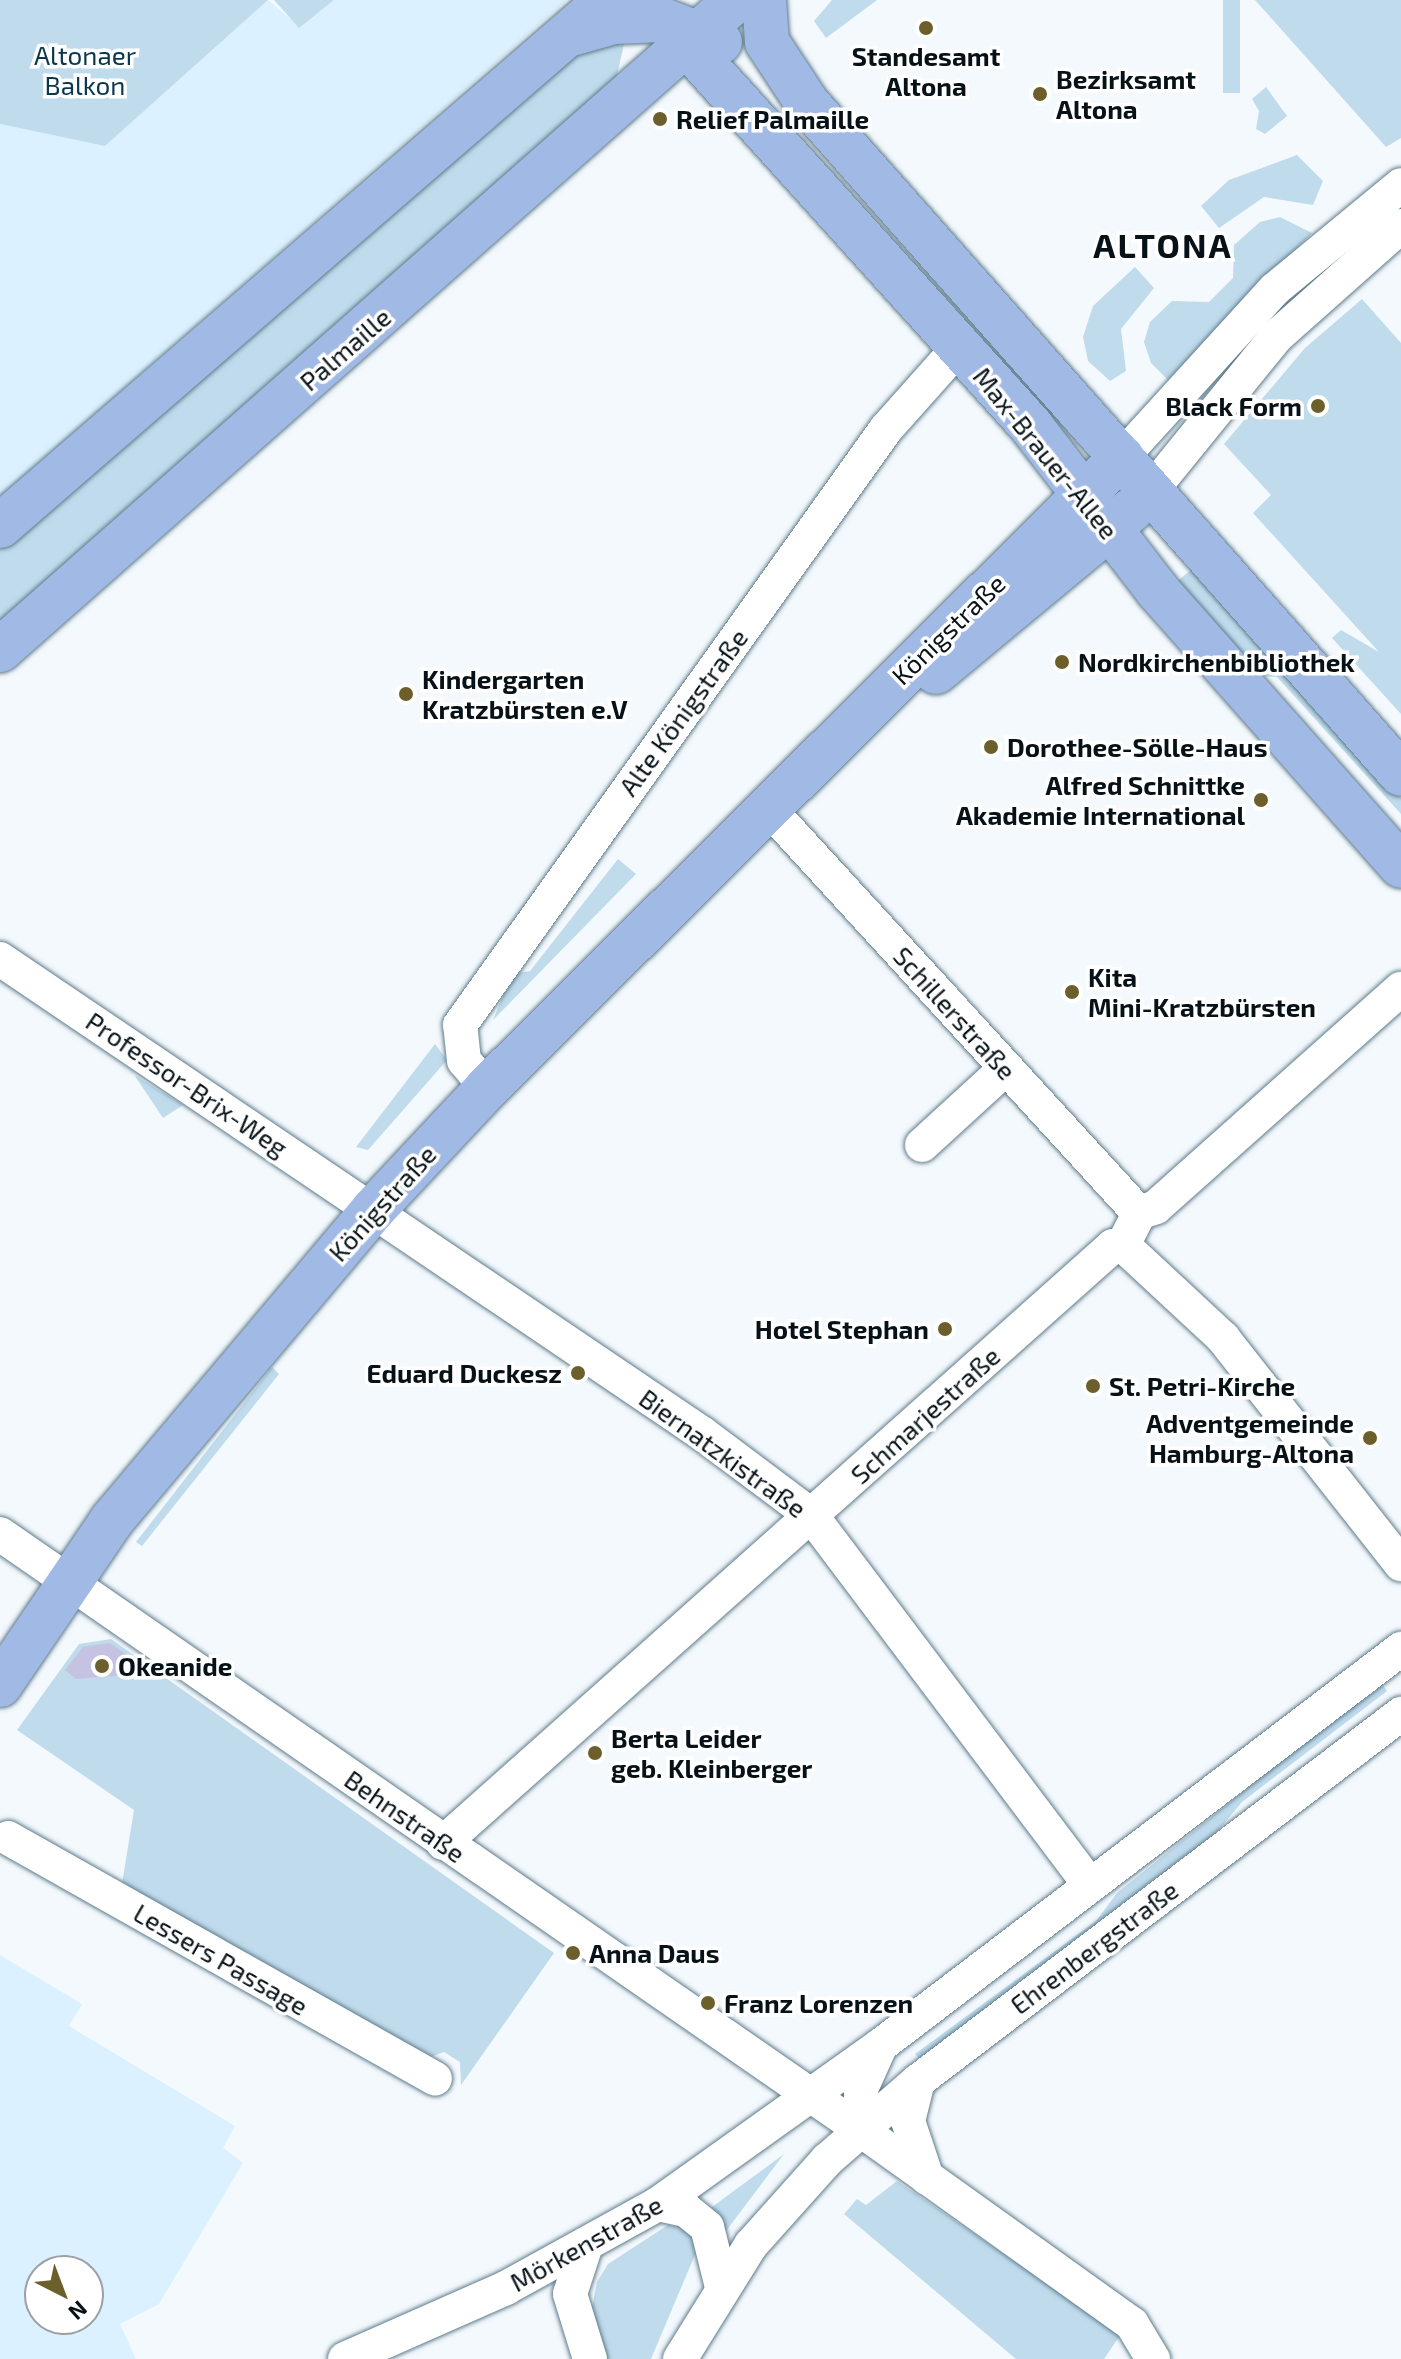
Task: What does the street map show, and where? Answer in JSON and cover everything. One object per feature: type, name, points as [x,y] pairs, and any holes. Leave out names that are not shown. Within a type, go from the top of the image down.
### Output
[{"type":"main road","points":[[0,526],[607,0]]},
{"type":"main road","name":"Palmaille","points":[[0,650],[689,25],[736,0]]},
{"type":"main road","name":"Max-Brauer-Allee","points":[[764,0],[767,42],[807,103],[1401,774]]},
{"type":"main road","points":[[568,35],[614,22],[689,25]]},
{"type":"main road","name":"Max-Brauer-Allee","points":[[689,25],[807,103]]},
{"type":"main road","name":"Max-Brauer-Allee","points":[[689,25],[1098,514],[1401,866]]},
{"type":"main road","points":[[1098,514],[1122,457]]},
{"type":"main road","points":[[1098,514],[1151,491]]},
{"type":"main road","name":"Königstraße","points":[[0,1685],[70,1583],[209,1399],[373,1210],[487,1088],[815,766],[1098,514]]},
{"type":"street","points":[[1122,457],[1246,318],[1359,216],[1401,185]]},
{"type":"street","points":[[1151,491],[1276,337],[1396,242]]},
{"type":"street","name":"Alte Königstraße","points":[[487,1088],[464,1061],[460,1025],[886,429],[959,347]]},
{"type":"street","name":"Schillerstraße","points":[[771,811],[1139,1213]]},
{"type":"street","name":"Professor-Brix-Weg","points":[[0,959],[373,1210]]},
{"type":"street","points":[[1401,989],[1156,1207],[1139,1213],[1123,1245],[1223,1338],[1401,1564]]},
{"type":"street","points":[[922,1145],[1005,1069]]},
{"type":"street","name":"Biernatzkistraße","points":[[373,1210],[811,1515],[1090,1885]]},
{"type":"street","name":"Schmarjestraße","points":[[443,1843],[1113,1246],[1123,1245]]},
{"type":"street","name":"Behnstraße","points":[[0,1534],[861,2130],[1132,2324],[1153,2359]]},
{"type":"street","name":"Ehrenbergstraße","points":[[811,2097],[1401,1649]]},
{"type":"street","name":"Ehrenbergstraße","points":[[861,2130],[918,2081],[1401,1714]]},
{"type":"street","name":"Lessers Passage","points":[[8,1838],[435,2079]]},
{"type":"street","name":"Ehrenbergstraße","points":[[861,2130],[861,2089],[881,2045]]},
{"type":"street","points":[[918,2081],[908,2121],[928,2178]]},
{"type":"street","name":"Mörkenstraße","points":[[345,2359],[585,2248],[658,2204],[811,2097]]},
{"type":"street","points":[[680,2359],[722,2287],[796,2191],[861,2130]]},
{"type":"street","points":[[658,2204],[686,2210],[707,2227],[722,2287]]},
{"type":"street","points":[[585,2248],[570,2294],[590,2359]]},
{"type":"street","points":[[1153,2359],[1162,2359]]},
{"type":"shaded area","points":[[268,0],[300,27],[334,0],[567,0],[0,497],[0,124],[105,146]]},
{"type":"shaded area","points":[[110,1643],[136,1661],[126,1675],[76,1679],[65,1670],[83,1647]]},
{"type":"shaded area","points":[[0,1955],[82,2004],[69,2026],[235,2126],[223,2148],[243,2163],[159,2304],[120,2324],[136,2359],[0,2359]]},
{"type":"green space","name":"Altonaer Balkon","points":[[0,0],[268,0],[105,146],[0,124]]},
{"type":"green space","points":[[274,0],[334,0],[299,28]]},
{"type":"green space","points":[[832,0],[877,0],[826,38],[814,21]]},
{"type":"green space","points":[[1223,0],[1240,0],[1240,93],[1223,93]]},
{"type":"green space","points":[[1255,0],[1401,0],[1401,138],[1386,147]]},
{"type":"green space","points":[[627,30],[616,80],[0,631],[0,547],[563,57]]},
{"type":"green space","points":[[1266,87],[1287,116],[1265,134],[1256,129],[1259,111],[1252,99]]},
{"type":"green space","points":[[1297,155],[1323,181],[1313,205],[1264,197],[1219,228],[1201,206],[1229,180]]},
{"type":"green space","points":[[1280,217],[1312,233],[1168,380],[1151,363],[1144,342],[1150,322],[1172,301],[1209,302],[1233,278],[1234,245],[1260,222]]},
{"type":"green space","points":[[1135,267],[1154,288],[1121,329],[1126,371],[1110,381],[1088,361],[1083,337],[1093,306]]},
{"type":"green space","points":[[1362,299],[1401,343],[1401,714],[1332,638],[1341,630],[1379,652],[1253,513],[1271,495],[1224,444],[1305,348]]},
{"type":"green space","points":[[1193,568],[1401,798],[1401,814],[1277,677],[1250,676],[1173,585]]},
{"type":"green space","points":[[618,859],[636,874],[493,1020],[512,974],[530,971]]},
{"type":"green space","points":[[435,1044],[447,1060],[368,1150],[356,1147]]},
{"type":"green space","points":[[136,1076],[183,1105],[163,1118]]},
{"type":"green space","points":[[272,1367],[279,1374],[142,1546],[136,1542]]},
{"type":"green space","points":[[111,1639],[554,1953],[461,2085],[460,2062],[444,2052],[417,2062],[121,1890],[134,1810],[17,1730],[79,1644]]},
{"type":"green space","points":[[1380,1682],[1387,1691],[1242,1802],[1205,1846],[923,2063],[915,2054],[1096,1921],[1117,1893]]},
{"type":"green space","points":[[784,2154],[723,2235],[712,2207]]},
{"type":"green space","points":[[897,2181],[1121,2334],[1104,2359],[1016,2359],[844,2214],[857,2199],[866,2205]]},
{"type":"green space","points":[[668,2225],[691,2229],[697,2250],[651,2359],[606,2359],[591,2313],[597,2282],[608,2264]]},
{"type":"place","name":"Standesamt Altona","points":[[926,28]]},
{"type":"place","name":"Bezirksamt Altona","points":[[1040,94]]},
{"type":"place","name":"Relief Palmaille","points":[[660,119]]},
{"type":"place","name":"Black Form","points":[[1318,406]]},
{"type":"place","name":"Nordkirchenbibliothek","points":[[1062,662]]},
{"type":"place","name":"Kindergarten Kratzbürsten e.V","points":[[406,694]]},
{"type":"place","name":"Dorothee-Sölle-Haus","points":[[991,747]]},
{"type":"place","name":"Alfred Schnittke Akademie International","points":[[1261,800]]},
{"type":"place","name":"Kita Mini-Kratzbürsten","points":[[1072,992]]},
{"type":"place","name":"Hotel Stephan","points":[[945,1329]]},
{"type":"place","name":"Eduard Duckesz","points":[[578,1373]]},
{"type":"place","name":"St. Petri-Kirche","points":[[1093,1386]]},
{"type":"place","name":"Adventgemeinde Hamburg-Altona","points":[[1370,1438]]},
{"type":"place","name":"Okeanide","points":[[102,1666]]},
{"type":"place","name":"Berta Leider geb. Kleinberger","points":[[595,1753]]},
{"type":"place","name":"Anna Daus","points":[[573,1953]]},
{"type":"place","name":"Franz Lorenzen","points":[[708,2003]]},
{"type":"district","name":"ALTONA","points":[[1163,245]]}]
